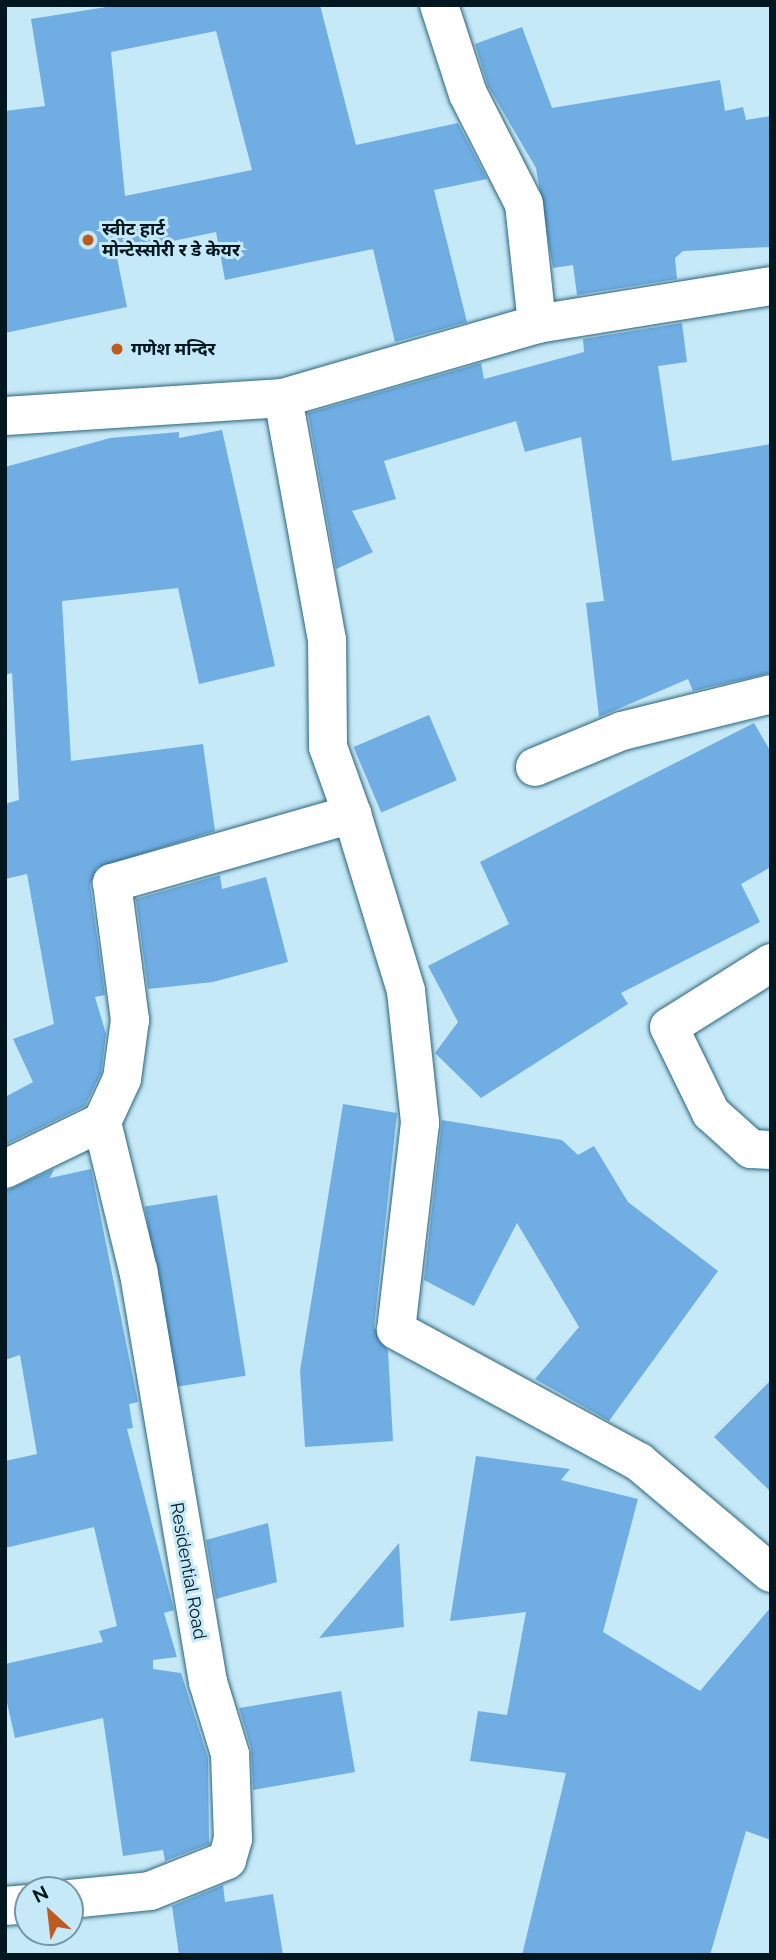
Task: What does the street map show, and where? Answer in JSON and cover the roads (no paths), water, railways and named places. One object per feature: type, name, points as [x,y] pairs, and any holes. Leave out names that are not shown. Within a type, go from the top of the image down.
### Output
[{"type":"street","points":[[439,5],[468,94],[524,204],[537,324]]},
{"type":"street","points":[[5,416],[283,398],[537,324],[771,286]]},
{"type":"street","points":[[283,398],[327,640],[328,747],[352,814],[406,991],[420,1123],[396,1330],[639,1462],[771,1573]]},
{"type":"street","points":[[535,767],[622,731],[771,694]]},
{"type":"street","points":[[5,1169],[102,1122],[122,1079],[130,1020],[112,883],[352,814]]},
{"type":"street","points":[[771,963],[669,1027],[711,1113],[751,1149],[771,1150]]},
{"type":"street","name":"Residential Road","points":[[84,1898],[150,1891],[227,1860],[233,1839],[230,1754],[208,1682],[138,1270],[102,1122]]},
{"type":"place","name":"स्वीट हार्ट मोन्टेस्सोरी र डे केयर","points":[[88,240]]},
{"type":"place","name":"गणेश मन्दिर","points":[[117,349]]}]
